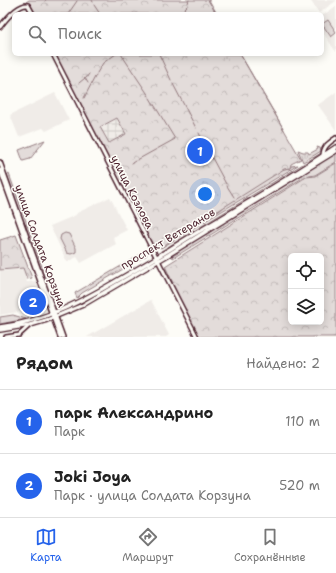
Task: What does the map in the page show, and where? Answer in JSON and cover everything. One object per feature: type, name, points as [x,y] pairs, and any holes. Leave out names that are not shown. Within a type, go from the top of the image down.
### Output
[{"type":"main road","name":"проспект Ветеранов","points":[[157,259],[336,147]]},
{"type":"main road","name":"проспект Ветеранов","points":[[0,330],[30,325],[54,315],[90,296],[157,259],[336,151]]},
{"type":"main road","name":"проспект Ветеранов","points":[[0,327],[54,315]]},
{"type":"street","points":[[14,12],[25,5],[29,6],[32,12]]},
{"type":"street","points":[[0,27],[12,14]]},
{"type":"street","name":"улица Козлова","points":[[54,56],[197,337]]},
{"type":"street","points":[[323,156],[323,151],[326,146],[336,138]]},
{"type":"street","name":"улица Солдата Корзуна","points":[[0,162],[61,337]]},
{"type":"street","name":"улица Солдата Корзуна","points":[[0,170],[54,315]]},
{"type":"street","points":[[6,337],[19,335],[30,325]]},
{"type":"shaded area","points":[[310,0],[336,0],[320,12],[318,12]]},
{"type":"shaded area","points":[[336,6],[336,52],[324,34],[324,15]]},
{"type":"shaded area","points":[[336,92],[336,130],[318,105]]},
{"type":"shaded area","points":[[55,93],[69,120],[46,131],[43,128],[19,137],[10,115]]},
{"type":"shaded area","points":[[118,118],[126,134],[109,143],[100,127]]},
{"type":"shaded area","points":[[110,197],[127,230],[113,237],[116,244],[81,263],[77,257],[67,262],[50,226],[76,215],[77,213]]},
{"type":"shaded area","points":[[23,268],[27,282],[36,281],[44,305],[30,310],[0,315],[0,271]]},
{"type":"shaded area","points":[[151,300],[169,335],[166,337],[87,337]]},
{"type":"green space","points":[[29,0],[209,0],[216,12],[34,12],[30,4],[26,2]]},
{"type":"green space","points":[[328,20],[336,32],[331,37],[324,27],[324,23]]},
{"type":"green space","points":[[56,56],[241,56],[301,159],[291,164],[290,168],[284,169],[160,248],[156,248],[154,245],[151,246]],"holes":[[[117,118],[126,134],[109,143],[100,127]]]},
{"type":"green space","points":[[45,140],[30,159],[23,161],[19,150]]},
{"type":"green space","points":[[317,147],[320,148],[321,151],[303,162],[298,150],[308,152],[309,154],[318,149]]},
{"type":"green space","points":[[321,153],[320,156],[162,253],[161,251]]},
{"type":"green space","points":[[336,153],[336,162],[315,175],[304,177],[173,258],[172,256],[178,253],[177,252]]},
{"type":"green space","points":[[336,163],[336,337],[198,337],[171,284],[173,283],[165,266],[306,177],[315,176]]},
{"type":"green space","points":[[298,165],[161,248],[159,246],[219,211],[235,198],[283,169]]},
{"type":"green space","points":[[9,174],[27,224],[24,225],[7,175]]},
{"type":"green space","points":[[27,225],[46,278],[44,278],[25,226]]},
{"type":"green space","points":[[65,233],[69,234],[76,248],[76,252],[71,254],[67,253],[60,239],[61,235]]},
{"type":"green space","points":[[16,235],[32,278],[27,279],[23,268],[0,270],[0,240]]},
{"type":"green space","points":[[145,252],[147,255],[82,293],[77,298],[75,293]]},
{"type":"green space","points":[[13,315],[26,319],[0,324],[0,317]]},
{"type":"waterway","points":[[208,0],[211,5]]},
{"type":"waterway","points":[[69,12],[77,1]]},
{"type":"waterway","points":[[94,5],[99,12]]},
{"type":"waterway","points":[[183,10],[187,6]]},
{"type":"waterway","points":[[212,7],[216,12]]},
{"type":"waterway","points":[[97,73],[103,63],[113,56]]},
{"type":"waterway","points":[[122,56],[149,96]]},
{"type":"waterway","points":[[160,56],[171,80]]},
{"type":"waterway","points":[[241,56],[262,92]]},
{"type":"waterway","points":[[86,78],[89,74]]},
{"type":"waterway","points":[[84,98],[96,75]]},
{"type":"waterway","points":[[79,83],[85,78],[88,83]]},
{"type":"waterway","points":[[173,84],[196,128]]},
{"type":"waterway","points":[[263,94],[273,111]]},
{"type":"waterway","points":[[137,160],[175,139],[150,98]]},
{"type":"waterway","points":[[274,112],[284,130]]},
{"type":"waterway","points":[[199,133],[209,153]]},
{"type":"waterway","points":[[211,156],[226,184]]},
{"type":"waterway","points":[[227,186],[234,197]]},
{"type":"place","name":"парк Александрино","points":[[200,151]]},
{"type":"place","name":"Joki Joya","points":[[33,302]]}]
